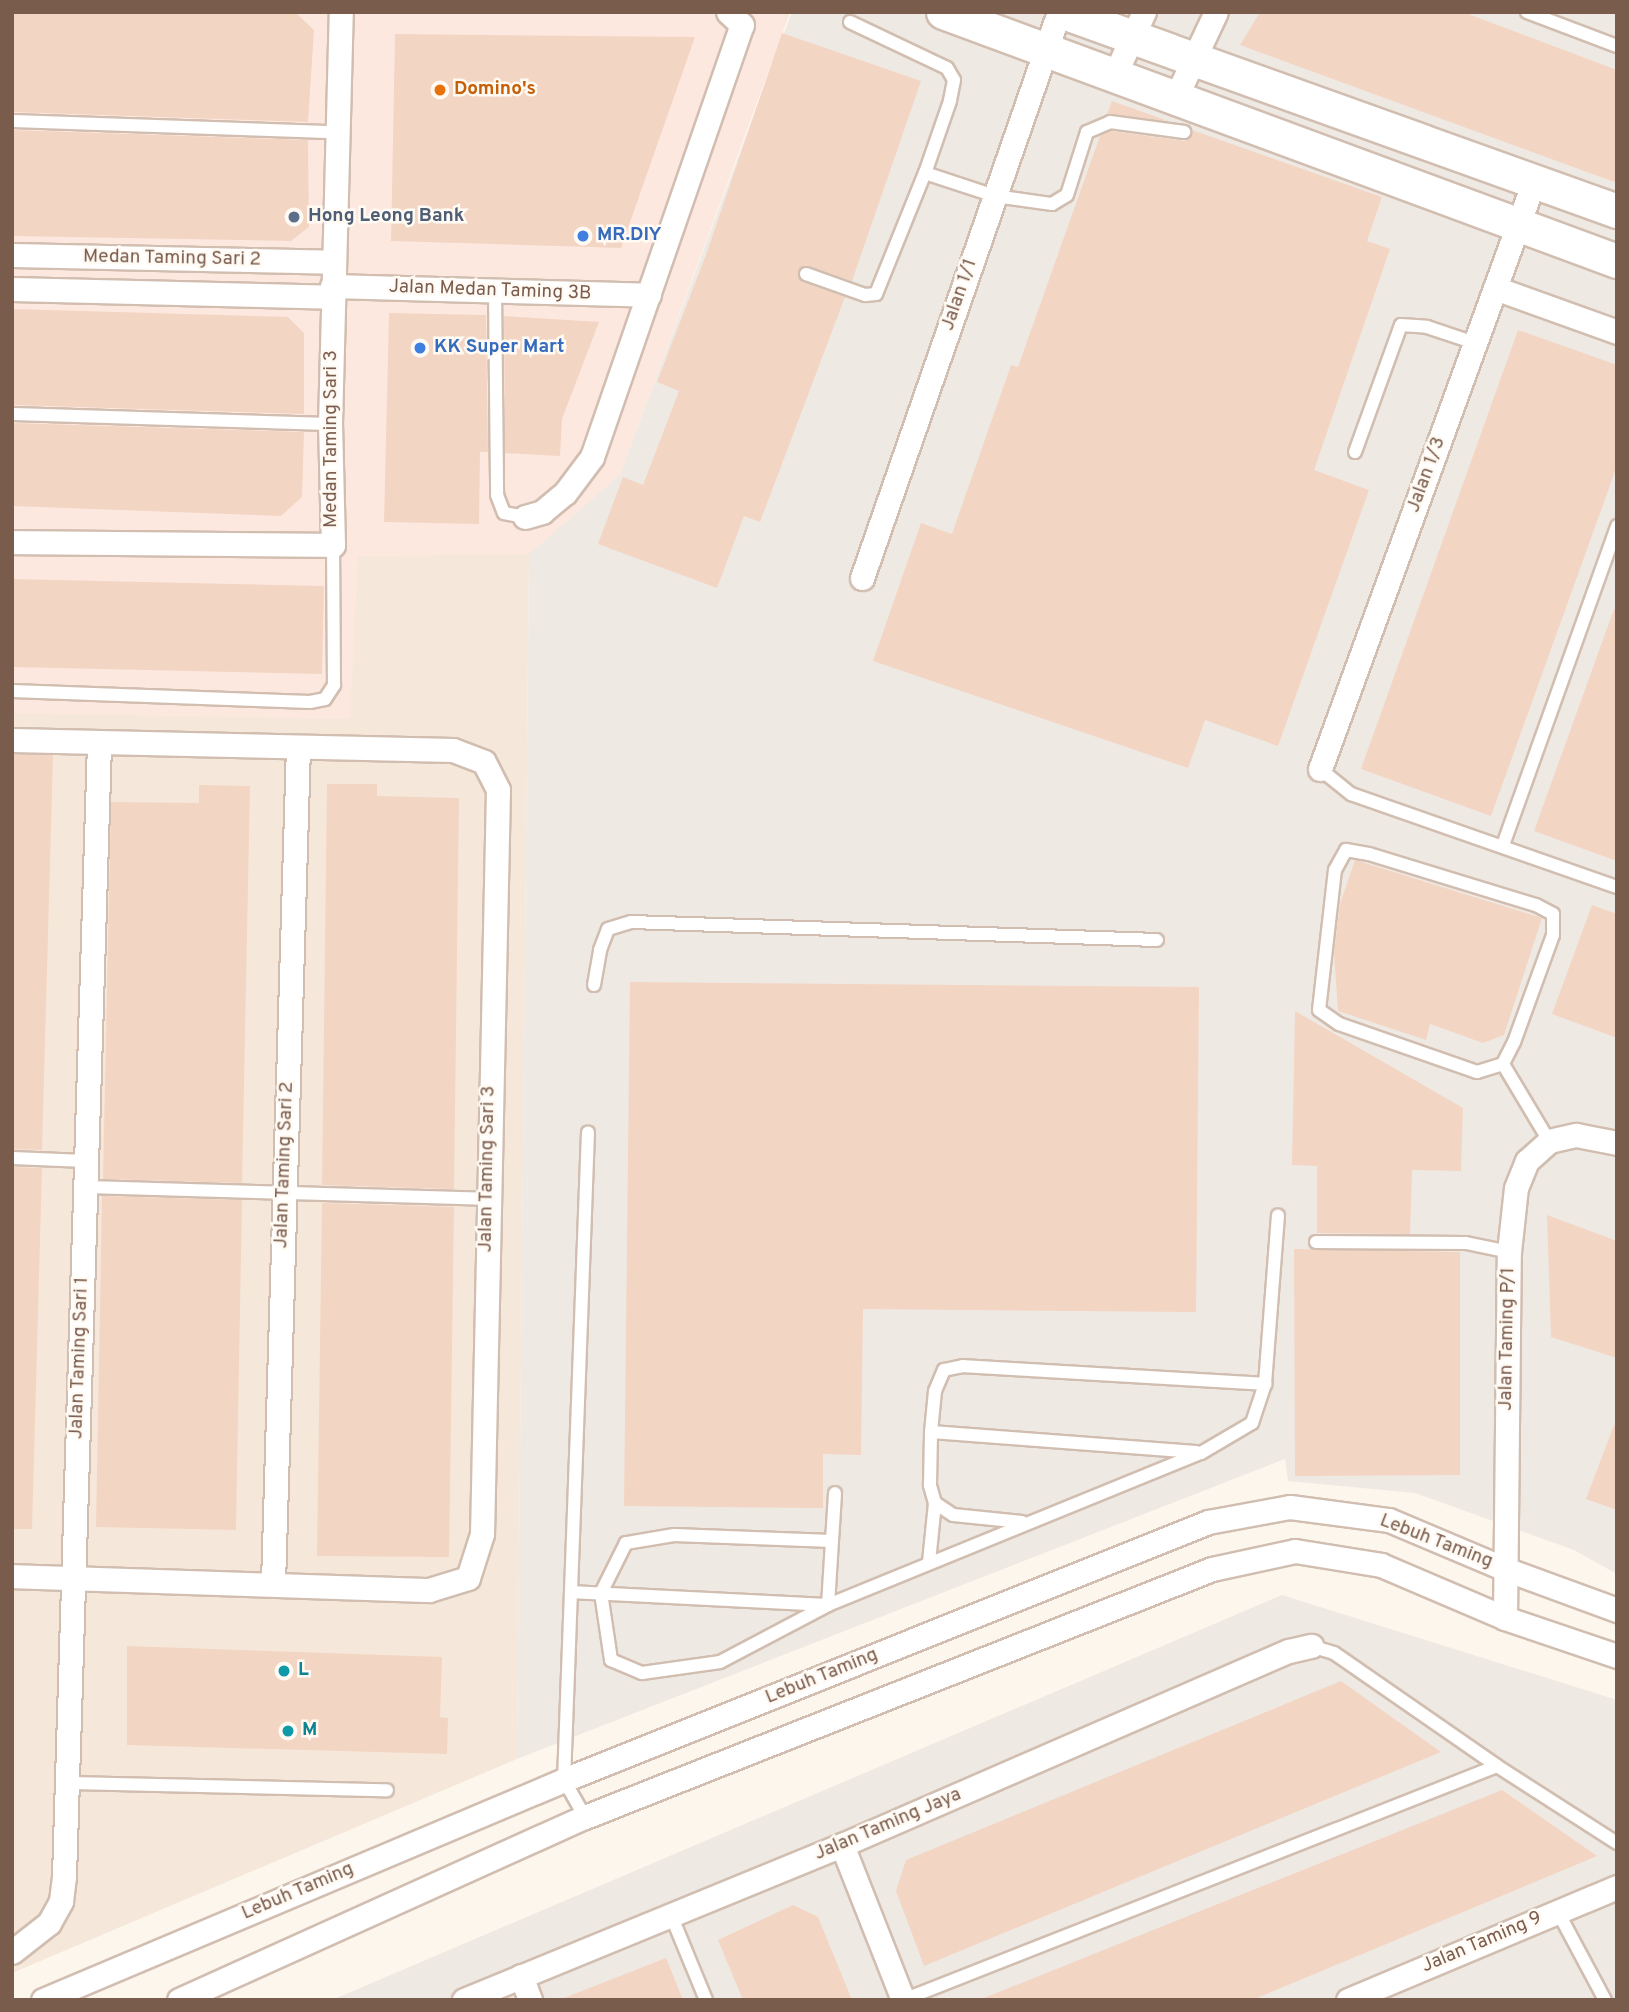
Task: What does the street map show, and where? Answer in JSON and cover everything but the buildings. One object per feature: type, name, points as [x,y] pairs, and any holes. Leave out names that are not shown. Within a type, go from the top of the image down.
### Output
[{"type":"street","name":"Medan Taming Sari 3","points":[[12,542],[333,544],[330,424],[335,132],[341,12]]},
{"type":"street","points":[[525,517],[542,512],[565,493],[592,457],[742,25],[728,12]]},
{"type":"street","points":[[943,12],[1617,261]]},
{"type":"street","points":[[1061,12],[1137,24],[1192,58],[1617,211]]},
{"type":"street","name":"Jalan 1/1","points":[[862,578],[1061,12]]},
{"type":"street","points":[[1175,99],[1192,58],[1216,12]]},
{"type":"street","points":[[1114,76],[1137,24]]},
{"type":"street","name":"Jalan 1/3","points":[[1320,769],[1534,181]]},
{"type":"street","name":"Medan Taming Sari 2","points":[[12,255],[333,262]]},
{"type":"street","points":[[1495,288],[1617,332]]},
{"type":"street","name":"Medan Taming Sari 2","points":[[12,289],[332,292]]},
{"type":"street","name":"Jalan Medan Taming 3B","points":[[332,292],[495,291],[649,295]]},
{"type":"street","points":[[12,740],[298,747]]},
{"type":"street","name":"Jalan Taming Sari 1","points":[[12,1952],[49,1923],[61,1901],[74,1578],[99,743]]},
{"type":"street","name":"Jalan Taming Sari 3","points":[[273,1583],[429,1590],[468,1578],[482,1534],[487,1199],[498,790],[484,762],[453,750],[298,747]]},
{"type":"street","name":"Jalan Taming Sari 2","points":[[273,1583],[298,747]]},
{"type":"street","points":[[1549,1141],[1576,1135],[1617,1143]]},
{"type":"street","name":"Jalan Taming P/1","points":[[1505,1618],[1509,1252],[1517,1188],[1527,1161],[1549,1141]]},
{"type":"street","name":"Lebuh Taming","points":[[43,2000],[564,1780],[1208,1522],[1290,1507],[1389,1520],[1505,1569],[1617,1610]]},
{"type":"street","points":[[179,2000],[585,1817],[1212,1569],[1295,1551],[1381,1565],[1505,1618],[1617,1656]]},
{"type":"street","points":[[12,1576],[273,1583]]},
{"type":"street","name":"Jalan Taming Jaya","points":[[464,2000],[842,1845],[1289,1651],[1311,1646]]},
{"type":"street","points":[[842,1845],[903,2000]]},
{"type":"street","name":"Jalan Taming 9","points":[[1348,2000],[1617,1887]]},
{"type":"street","points":[[521,1976],[530,2000]]},
{"type":"lane","points":[[1527,12],[1617,46]]},
{"type":"lane","points":[[806,274],[864,295],[876,294],[925,173],[950,101],[954,80],[947,68],[850,22]]},
{"type":"lane","points":[[12,121],[335,132]]},
{"type":"lane","points":[[925,173],[995,196],[1038,205],[1052,204],[1067,195],[1087,132],[1110,122],[1184,132]]},
{"type":"lane","points":[[495,291],[497,495],[504,513],[525,517]]},
{"type":"lane","points":[[1354,452],[1401,325],[1427,327],[1475,343]]},
{"type":"lane","points":[[12,414],[330,424]]},
{"type":"lane","points":[[1503,845],[1617,526]]},
{"type":"lane","points":[[12,691],[310,702],[325,699],[334,685],[333,544]]},
{"type":"lane","points":[[1320,769],[1351,794],[1617,887]]},
{"type":"lane","points":[[1346,850],[1369,854],[1536,905],[1553,914],[1553,935],[1514,1042],[1503,1064],[1477,1072],[1339,1024],[1320,1010],[1319,988],[1335,870],[1346,850]]},
{"type":"lane","points":[[594,985],[600,950],[608,929],[631,922],[1157,940]]},
{"type":"lane","points":[[1503,1064],[1549,1141]]},
{"type":"lane","points":[[585,1817],[564,1780],[588,1132]]},
{"type":"lane","points":[[12,1158],[86,1161]]},
{"type":"lane","points":[[85,1187],[487,1199]]},
{"type":"lane","points":[[832,1541],[674,1535],[626,1543],[601,1593],[611,1660],[642,1673],[720,1662],[828,1605],[1026,1522],[1201,1453],[1252,1423],[1265,1384],[1278,1215]]},
{"type":"lane","points":[[1315,1242],[1466,1243],[1509,1252]]},
{"type":"lane","points":[[929,1562],[935,1503],[930,1485],[934,1391],[944,1370],[963,1366],[1265,1384]]},
{"type":"lane","points":[[931,1432],[1201,1453]]},
{"type":"lane","points":[[828,1605],[835,1493]]},
{"type":"lane","points":[[935,1503],[953,1515],[1026,1522]]},
{"type":"lane","points":[[571,1592],[828,1605]]},
{"type":"lane","points":[[1311,1646],[1334,1653],[1497,1766],[1617,1843]]},
{"type":"lane","points":[[903,2000],[1497,1766]]},
{"type":"lane","points":[[67,1783],[387,1790]]},
{"type":"lane","points":[[1558,1912],[1605,2000]]},
{"type":"lane","points":[[671,1915],[706,2000]]},
{"type":"shaded area","points":[[12,12],[790,12],[620,475],[529,554],[517,1759],[12,1973]]},
{"type":"shaded area","points":[[12,12],[780,12],[787,20],[620,475],[529,554],[358,556],[350,719],[12,713]]},
{"type":"shaded area","points":[[792,12],[1617,12],[1617,1574],[1574,1550],[1415,1493],[1288,1481],[1285,1459],[517,1759],[529,554],[620,475]]},
{"type":"shaded area","points":[[1282,1595],[1617,1700],[1617,2000],[332,2000]]},
{"type":"place","name":"Domino's","points":[[440,90]]},
{"type":"place","name":"Hong Leong Bank","points":[[294,217]]},
{"type":"place","name":"MR.DIY","points":[[583,236]]},
{"type":"place","name":"KK Super Mart","points":[[420,348]]},
{"type":"place","name":"L","points":[[284,1671]]},
{"type":"place","name":"M","points":[[288,1731]]}]
